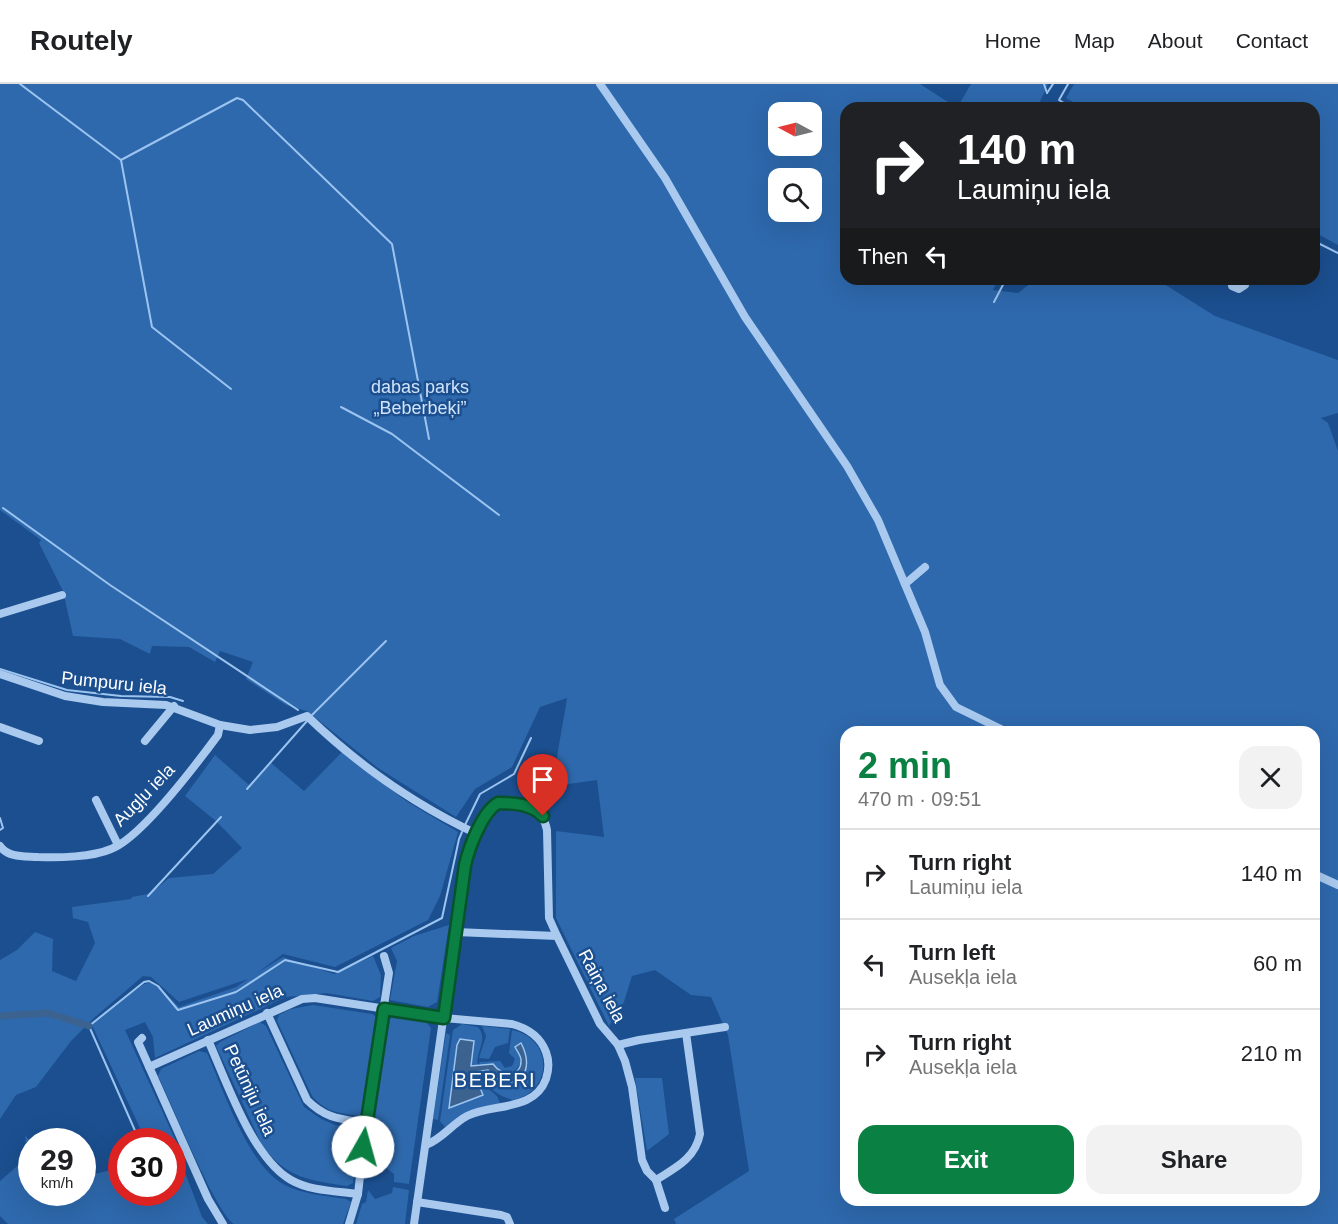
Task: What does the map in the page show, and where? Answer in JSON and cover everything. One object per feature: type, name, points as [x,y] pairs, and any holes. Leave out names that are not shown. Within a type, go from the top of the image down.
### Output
[{"type":"street","points":[[600,84],[665,178],[745,317],[847,466],[878,520],[925,632],[940,685],[956,707],[995,726]]},
{"type":"street","points":[[1232,285],[1239,289],[1245,285]]},
{"type":"street","points":[[905,584],[925,567]]},
{"type":"street","points":[[0,614],[62,595]]},
{"type":"street","name":"Pumpuru iela","points":[[0,674],[48,692],[78,699],[174,706],[220,725],[261,730],[307,716],[365,768],[445,820],[477,834]]},
{"type":"street","points":[[145,741],[174,706]]},
{"type":"street","name":"Augļu iela","points":[[0,846],[9,854],[42,857],[96,853],[113,849],[141,827],[193,767],[218,735],[220,725]]},
{"type":"street","points":[[0,727],[39,741]]},
{"type":"street","points":[[96,800],[118,845]]},
{"type":"street","points":[[414,1224],[465,865],[488,811],[498,803],[529,806],[545,819],[549,918],[557,936]]},
{"type":"street","points":[[1320,877],[1338,885]]},
{"type":"street","name":"Raiņa iela","points":[[456,932],[557,936],[600,1024],[618,1045],[632,1087],[642,1160],[647,1171],[656,1180],[665,1208]]},
{"type":"street","points":[[350,1224],[358,1194],[366,1123],[389,973],[384,956]]},
{"type":"street","name":"Laumiņu iela","points":[[149,1067],[267,1013],[303,999],[315,998],[444,1018],[522,1027],[536,1036],[543,1046],[548,1060],[548,1069],[543,1086],[535,1095],[525,1101],[486,1109],[468,1116],[437,1140],[426,1145]]},
{"type":"street","points":[[267,1013],[307,1100],[317,1110],[328,1116],[366,1123]]},
{"type":"street","points":[[618,1045],[725,1027]]},
{"type":"street","points":[[656,1180],[687,1160],[700,1134],[686,1033]]},
{"type":"street","points":[[142,1038],[138,1042],[208,1199],[223,1224]]},
{"type":"street","name":"Petūniju iela","points":[[208,1040],[256,1145],[270,1164],[291,1180],[316,1188],[358,1194]]},
{"type":"street","points":[[417,1202],[501,1215],[507,1217],[510,1224]]},
{"type":"green space","name":"dabas parks „Beberbeķi”","points":[[0,84],[920,84],[948,102],[840,102],[840,285],[995,285],[993,290],[1018,293],[1028,285],[1166,285],[1215,316],[1338,360],[1338,413],[1321,418],[1328,423],[1338,451],[1338,1224],[676,1224],[674,1219],[749,1171],[728,1035],[711,997],[691,995],[655,970],[632,976],[624,1002],[609,1026],[556,918],[556,831],[604,837],[597,780],[555,786],[567,698],[540,707],[512,767],[475,789],[456,817],[378,768],[307,711],[286,705],[246,679],[253,662],[220,651],[215,662],[189,647],[152,646],[150,654],[120,639],[73,636],[63,591],[39,543],[41,540],[0,510]]},
{"type":"green space","points":[[971,84],[1048,84],[1040,102],[960,102]]},
{"type":"green space","points":[[1074,84],[1338,84],[1338,245],[1320,235],[1320,102],[1073,102],[1066,98]]},
{"type":"green space","points":[[342,752],[406,801],[458,832],[440,896],[428,920],[335,967],[283,954],[257,973],[283,957],[334,974],[373,956],[381,975],[380,997],[373,1001],[326,993],[286,997],[155,1058],[153,1037],[145,1022],[125,1030],[170,1128],[140,1128],[91,1023],[144,984],[154,982],[179,1007],[236,987],[248,979],[179,1002],[151,977],[143,976],[71,1041],[36,1087],[16,1095],[0,1119],[0,960],[17,950],[35,932],[53,939],[52,971],[76,981],[95,943],[88,922],[73,918],[72,907],[131,899],[148,894],[169,878],[213,874],[242,848],[216,821],[185,796],[215,755],[249,785],[271,763],[304,791]]},
{"type":"green space","points":[[449,925],[437,1002],[428,1007],[390,1000],[397,961],[391,948],[414,936]]},
{"type":"green space","points":[[313,1005],[372,1014],[377,1017],[363,1112],[359,1116],[328,1109],[317,1102],[312,1096],[277,1021],[279,1015],[291,1009]]},
{"type":"green space","points":[[393,1016],[426,1022],[431,1028],[409,1184],[394,1182],[394,1174],[380,1163],[367,1168],[388,1021]]},
{"type":"green space","points":[[260,1022],[266,1026],[304,1107],[321,1119],[335,1125],[356,1128],[359,1131],[353,1183],[347,1186],[300,1176],[280,1165],[262,1145],[216,1046]]},
{"type":"green space","points":[[462,1024],[478,1027],[481,1032],[478,1066],[471,1066],[457,1045],[474,1072],[479,1071],[485,1086],[497,1096],[500,1103],[470,1110],[445,1127],[440,1121],[453,1030]]},
{"type":"green space","points":[[482,1026],[510,1029],[508,1043],[495,1047],[489,1059],[479,1058],[486,1036]]},
{"type":"green space","points":[[512,1030],[525,1035],[535,1043],[541,1053],[543,1065],[542,1076],[536,1086],[526,1095],[513,1100],[493,1090],[481,1071],[488,1070],[494,1077],[505,1082],[528,1065],[515,1047],[521,1060],[517,1069],[512,1072],[502,1074],[493,1064],[480,1065],[479,1062],[500,1061],[505,1068],[512,1066],[515,1059],[509,1053]]},
{"type":"green space","points":[[446,1033],[450,1035],[438,1120],[433,1119]]},
{"type":"green space","points":[[199,1051],[207,1053],[238,1125],[258,1160],[283,1184],[298,1190],[346,1199],[351,1202],[343,1224],[234,1224],[216,1200],[194,1156],[186,1138],[186,1128],[181,1128],[158,1076],[161,1069]]},
{"type":"green space","points":[[635,1078],[662,1078],[669,1134],[647,1151]]},
{"type":"green space","points":[[18,1165],[18,1206],[96,1206],[96,1174],[108,1171],[108,1206],[186,1206],[186,1175],[202,1217],[208,1224],[8,1224],[0,1216],[0,1181]]},
{"type":"green space","points":[[393,1187],[409,1190],[405,1224],[356,1224],[362,1204],[366,1202],[368,1190],[375,1199],[392,1193]]},
{"type":"shaded area","points":[[460,1039],[474,1041],[471,1066],[493,1064],[506,1073],[515,1072],[520,1066],[521,1058],[515,1047],[521,1043],[526,1055],[524,1074],[512,1082],[505,1082],[496,1078],[488,1070],[474,1072],[483,1095],[449,1108],[457,1045]]},
{"type":"waterway","points":[[20,84],[121,160],[152,327],[231,389]]},
{"type":"waterway","points":[[1044,84],[1047,93]]},
{"type":"waterway","points":[[1047,93],[1053,84]]},
{"type":"waterway","points":[[1062,102],[1059,100],[1068,84]]},
{"type":"waterway","points":[[121,160],[237,98],[243,100],[392,244],[429,439]]},
{"type":"waterway","points":[[1320,244],[1338,253]]},
{"type":"waterway","points":[[994,302],[1003,285]]},
{"type":"waterway","points":[[341,407],[392,434],[499,515]]},
{"type":"waterway","points":[[3,508],[110,585],[298,710]]},
{"type":"waterway","points":[[312,715],[386,641]]},
{"type":"waterway","points":[[0,669],[67,690],[121,696],[170,697],[183,701]]},
{"type":"waterway","points":[[247,789],[307,721]]},
{"type":"waterway","points":[[465,825],[480,794],[514,774],[531,738]]},
{"type":"waterway","points":[[148,896],[221,817]]},
{"type":"waterway","points":[[0,818],[3,828],[0,830]]},
{"type":"waterway","points":[[134,1128],[89,1026],[144,982],[149,981],[158,986],[178,1010],[236,992],[285,960],[338,972],[442,918],[462,832]]},
{"type":"waterway","points":[[0,1016],[48,1013],[89,1026]]},
{"type":"district","name":"BEBERI","points":[[495,1080]]},
{"type":"route","points":[[363,1147],[384,1009],[444,1018],[465,865],[488,811],[492,806],[504,803],[529,806],[543,816]]}]
